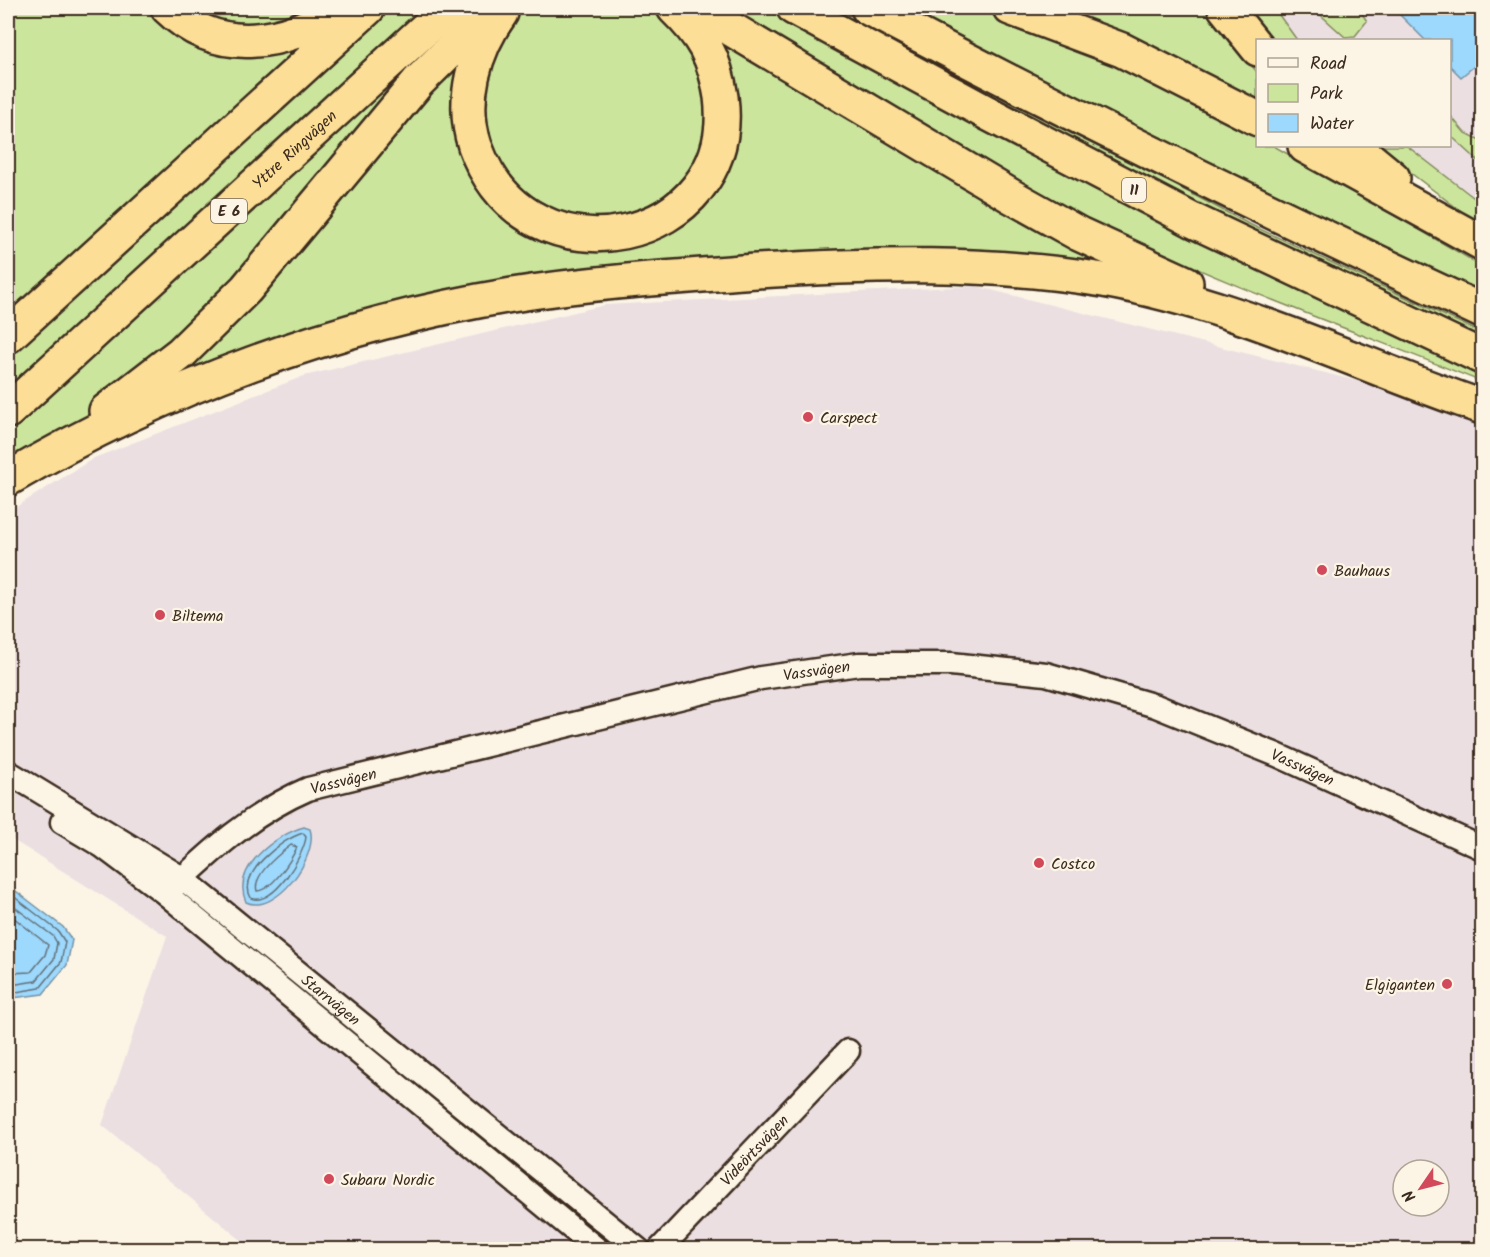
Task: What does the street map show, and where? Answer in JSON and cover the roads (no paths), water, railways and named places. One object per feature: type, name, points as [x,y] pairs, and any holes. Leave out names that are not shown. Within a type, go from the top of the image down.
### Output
[{"type":"highway","points":[[168,8],[179,18],[206,32],[234,40],[267,40],[296,32],[321,21],[339,8]]},
{"type":"highway","points":[[8,336],[368,8]]},
{"type":"highway","name":"Yttre Ringvägen","points":[[8,411],[448,8]]},
{"type":"highway","points":[[21,471],[181,353],[229,306],[280,249],[418,82],[493,8]]},
{"type":"highway","points":[[505,8],[482,47],[471,76],[468,106],[471,133],[481,161],[499,192],[534,220],[582,235],[601,235],[636,229],[676,209],[700,183],[718,148],[723,112],[711,54],[691,25],[674,8]]},
{"type":"highway","points":[[696,8],[940,156],[1079,234],[1161,274],[1482,400]]},
{"type":"highway","name":"11","points":[[794,8],[991,115],[1192,220],[1482,357]]},
{"type":"highway","points":[[868,8],[1020,88],[1226,190],[1482,311]]},
{"type":"highway","points":[[1010,8],[1122,50],[1256,118]]},
{"type":"highway","points":[[1225,8],[1256,48]]},
{"type":"highway","points":[[1307,147],[1378,188],[1474,238]]},
{"type":"highway","points":[[1355,147],[1474,238]]},
{"type":"highway","points":[[21,471],[144,408],[257,361],[328,338],[417,315],[510,296],[607,283],[836,267],[965,265],[1103,280],[1160,292],[1240,316],[1482,407]]},
{"type":"street","name":"Vassvägen","points":[[174,886],[251,819],[279,802],[308,789],[738,682],[810,670],[904,662],[998,668],[1046,674],[1130,697],[1277,755],[1482,848]]},
{"type":"street","name":"Starrvägen","points":[[8,772],[287,963],[639,1250]]},
{"type":"street","name":"Starrvägen","points":[[8,788],[102,846],[174,886],[272,982],[598,1250]]},
{"type":"street","points":[[272,982],[287,963]]},
{"type":"street","name":"Videörtsvägen","points":[[659,1250],[848,1051]]},
{"type":"street","points":[[500,1169],[516,1150]]},
{"type":"water","points":[[1393,8],[1482,8],[1482,64],[1478,63],[1461,77],[1451,67],[1451,39],[1424,39]]},
{"type":"water","points":[[304,827],[310,829],[311,840],[302,868],[293,881],[270,900],[258,904],[246,902],[243,889],[250,865],[269,845]]},
{"type":"water","points":[[8,885],[63,927],[72,940],[67,965],[43,994],[13,998],[8,994]]},
{"type":"place","name":"Carspect","points":[[808,417]]},
{"type":"place","name":"Bauhaus","points":[[1322,570]]},
{"type":"place","name":"Biltema","points":[[160,615]]},
{"type":"place","name":"Costco","points":[[1039,863]]},
{"type":"place","name":"Elgiganten","points":[[1447,984]]},
{"type":"place","name":"Subaru Nordic","points":[[329,1179]]}]
